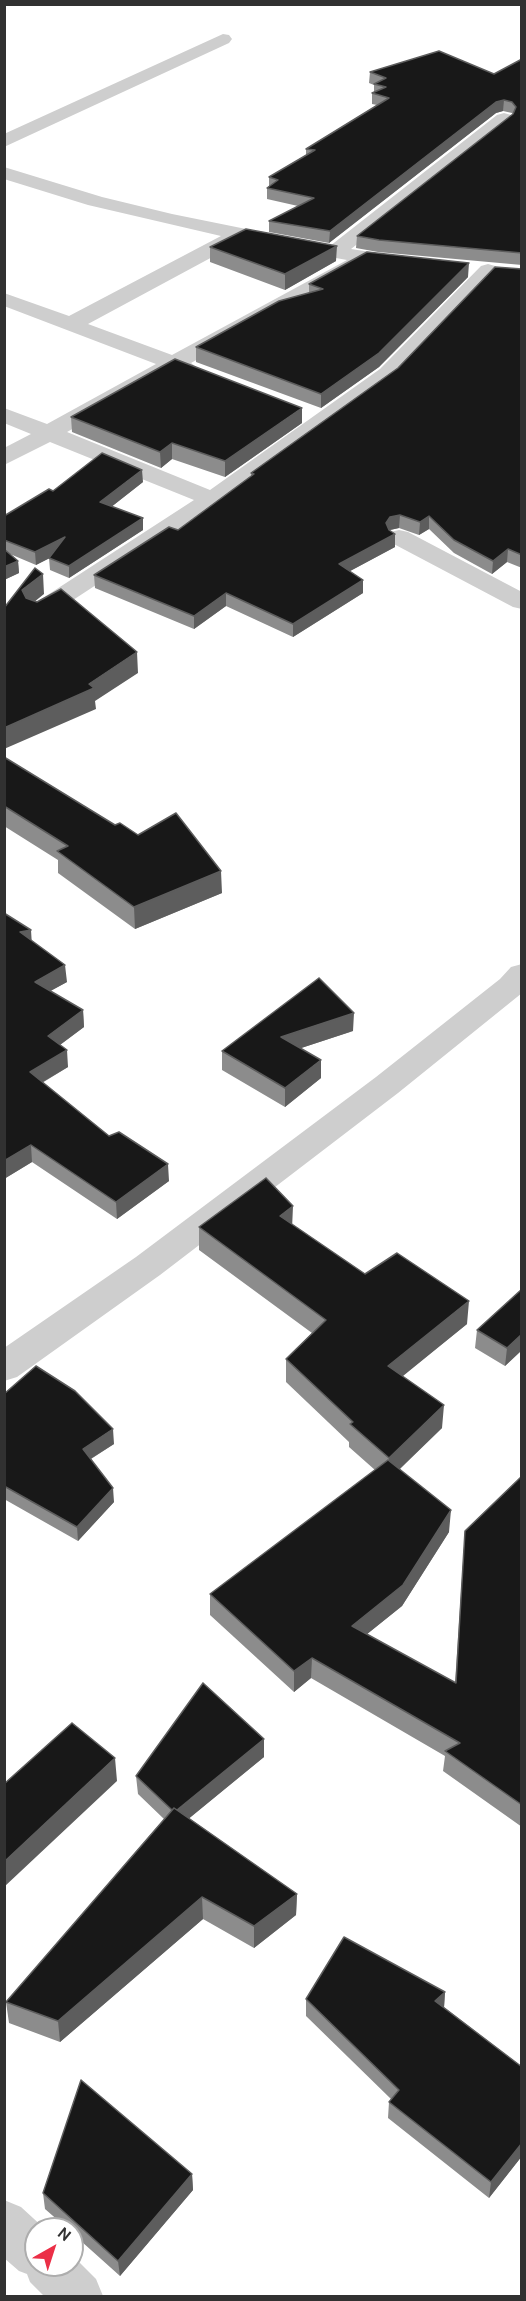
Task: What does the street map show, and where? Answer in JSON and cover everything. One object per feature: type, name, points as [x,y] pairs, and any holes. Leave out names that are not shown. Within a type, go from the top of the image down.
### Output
[{"type":"street","points":[[4,141],[223,39]]},
{"type":"street","points":[[333,253],[504,119]]},
{"type":"street","points":[[4,173],[96,201],[238,235],[333,253],[422,264]]},
{"type":"street","points":[[71,324],[238,235]]},
{"type":"street","points":[[4,458],[364,257]]},
{"type":"street","points":[[38,612],[212,499],[312,416],[388,374],[488,270]]},
{"type":"street","points":[[4,298],[206,376]]},
{"type":"street","points":[[4,415],[212,499]]},
{"type":"street","points":[[399,537],[522,602]]},
{"type":"street","points":[[4,1367],[148,1266],[518,985]]},
{"type":"street","points":[[4,2224],[24,2243]]},
{"type":"street","points":[[59,2277],[79,2296]]},
{"type":"building","points":[[439,51],[494,74],[522,59],[522,253],[357,236],[513,114],[516,107],[512,102],[504,100],[496,102],[330,231],[269,221],[314,198],[267,188],[278,180],[269,177],[315,150],[306,149],[389,98],[372,93],[386,87],[374,84],[386,78],[370,72]]},
{"type":"building","points":[[246,229],[337,246],[285,274],[210,247]]},
{"type":"building","points":[[367,252],[469,263],[379,353],[321,394],[196,347],[279,301],[323,289],[309,284]]},
{"type":"building","points":[[495,267],[522,269],[522,555],[508,549],[493,561],[454,540],[429,516],[420,522],[400,515],[390,517],[386,523],[389,530],[395,534],[339,564],[363,580],[293,624],[226,593],[194,616],[94,575],[169,527],[178,530],[254,474],[251,473],[398,368]]},
{"type":"building","points":[[175,359],[302,408],[225,461],[172,443],[160,452],[71,417]]},
{"type":"building","points":[[102,453],[142,470],[100,502],[143,518],[69,566],[49,558],[65,537],[35,552],[4,540],[4,516],[49,489],[53,491]]},
{"type":"building","points":[[4,549],[18,561],[4,567]]},
{"type":"building","points":[[35,568],[43,574],[22,590],[26,598],[37,602],[61,589],[137,652],[89,684],[94,688],[4,728],[4,608]]},
{"type":"building","points":[[4,757],[115,825],[120,823],[138,835],[176,813],[221,871],[134,907],[57,851],[68,846],[4,806]]},
{"type":"building","points":[[4,913],[31,930],[20,932],[65,965],[35,982],[83,1010],[48,1036],[67,1050],[30,1072],[109,1136],[119,1132],[168,1164],[116,1202],[31,1145],[4,1161]]},
{"type":"building","points":[[319,978],[354,1013],[281,1037],[321,1060],[285,1088],[222,1051]]},
{"type":"building","points":[[266,1178],[293,1206],[280,1216],[365,1274],[397,1253],[469,1301],[388,1366],[444,1405],[389,1458],[350,1424],[353,1422],[286,1359],[326,1320],[199,1227]]},
{"type":"building","points":[[522,1289],[522,1334],[507,1348],[477,1330]]},
{"type":"building","points":[[36,1366],[75,1391],[113,1429],[83,1449],[113,1488],[77,1527],[4,1486],[4,1394]]},
{"type":"building","points":[[388,1460],[451,1510],[403,1585],[352,1626],[456,1683],[465,1531],[522,1476],[522,1805],[445,1751],[460,1743],[312,1658],[294,1671],[210,1594]]},
{"type":"building","points":[[203,1683],[264,1739],[177,1810],[174,1808],[172,1810],[136,1776]]},
{"type":"building","points":[[72,1723],[115,1758],[4,1862],[4,1784]]},
{"type":"building","points":[[174,1808],[297,1894],[254,1926],[202,1897],[58,2021],[6,2002]]},
{"type":"building","points":[[344,1937],[445,1992],[435,2001],[522,2067],[522,2143],[491,2182],[389,2102],[399,2090],[306,1999]]},
{"type":"building","points":[[81,2080],[192,2174],[118,2261],[84,2230],[84,2217],[69,2217],[43,2193]]}]
